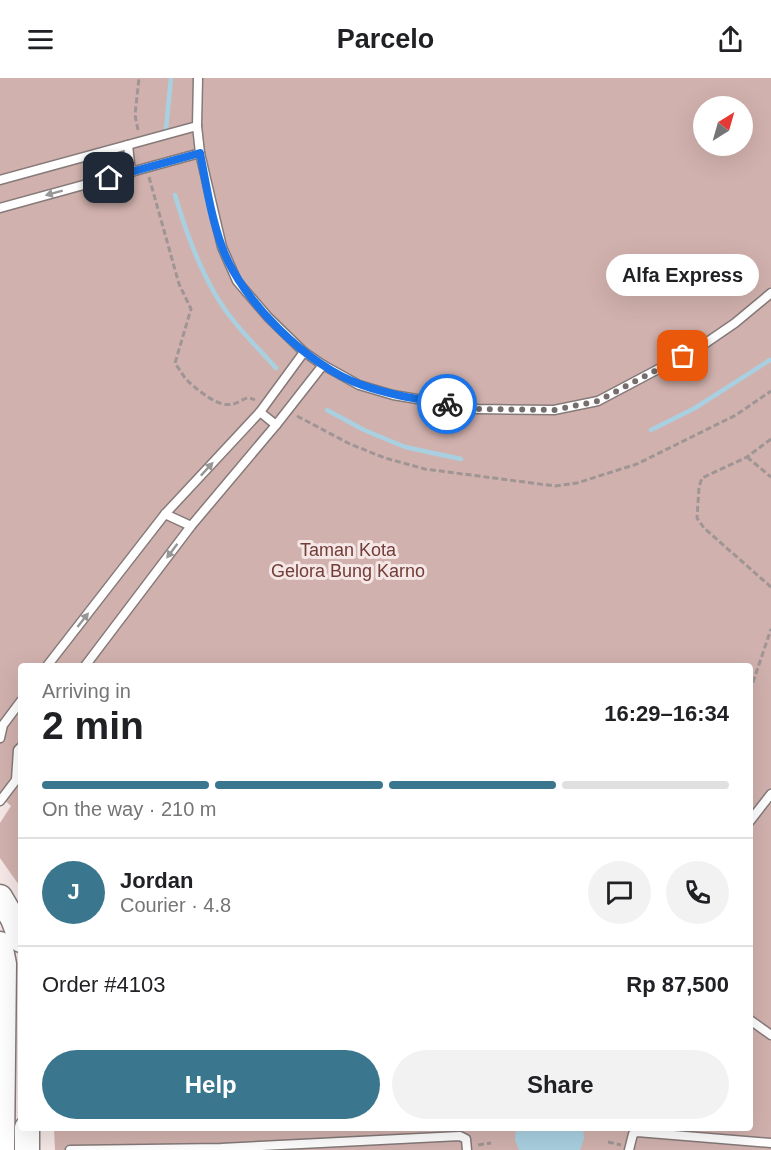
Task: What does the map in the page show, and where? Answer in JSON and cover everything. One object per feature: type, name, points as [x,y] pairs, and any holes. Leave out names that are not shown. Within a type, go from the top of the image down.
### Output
[{"type":"main road","points":[[0,897],[18,932]]},
{"type":"main road","points":[[0,944],[4,964],[2,1150]]},
{"type":"main road","points":[[27,1131],[27,1150]]},
{"type":"lane","points":[[198,78],[197,126],[200,153],[222,247],[237,281],[268,318],[304,352],[359,385],[393,395],[477,409],[554,410],[598,401],[700,347],[735,323],[771,293]]},
{"type":"lane","points":[[0,180],[197,126]]},
{"type":"lane","points":[[128,145],[131,173]]},
{"type":"lane","points":[[0,208],[200,153]]},
{"type":"lane","points":[[49,663],[165,514],[260,412],[304,352]]},
{"type":"lane","points":[[87,663],[190,526],[276,425],[323,365]]},
{"type":"lane","points":[[260,412],[276,425]]},
{"type":"lane","points":[[165,514],[190,526]]},
{"type":"lane","points":[[0,738],[2,724],[18,705]]},
{"type":"lane","points":[[0,801],[16,780],[18,750]]},
{"type":"lane","points":[[753,817],[771,794]]},
{"type":"lane","points":[[753,1022],[771,1035]]},
{"type":"lane","points":[[629,1150],[633,1134],[637,1132],[771,1143]]},
{"type":"lane","points":[[70,1150],[359,1146],[460,1136],[466,1139],[467,1150]]},
{"type":"lane","points":[[27,1150],[35,1150]]},
{"type":"path","points":[[139,78],[135,115],[140,142]]},
{"type":"path","points":[[147,169],[179,284],[191,309],[176,363],[188,382],[214,400],[232,405],[243,398],[251,398],[266,405]]},
{"type":"path","points":[[287,411],[350,444],[425,470],[555,486],[577,483],[637,464],[736,416],[771,391]]},
{"type":"path","points":[[771,439],[747,457],[702,478],[699,487],[697,518],[704,528],[771,587]]},
{"type":"path","points":[[747,457],[771,477]]},
{"type":"path","points":[[753,682],[771,628]]},
{"type":"green space","name":"Taman Kota Gelora Bung Karno","points":[[0,78],[771,78],[771,1150],[55,1150],[54,1131],[753,1131],[753,663],[18,663],[18,884],[0,858],[0,823],[11,806],[0,796]]},
{"type":"water","points":[[516,1131],[583,1131],[584,1139],[580,1150],[519,1150],[515,1140]]},
{"type":"waterway","points":[[166,129],[171,78]]},
{"type":"waterway","points":[[175,195],[191,244],[214,292],[238,326],[276,368]]},
{"type":"waterway","points":[[651,430],[695,408],[770,360]]},
{"type":"waterway","points":[[327,410],[364,430],[405,447],[461,459]]},
{"type":"way so far","points":[[447,404],[477,409],[554,410],[598,401],[683,356]]},
{"type":"place","name":"Alfa Express","points":[[683,356]]},
{"type":"route","points":[[109,178],[200,153],[222,247],[237,281],[268,318],[304,352],[359,385],[393,395],[447,404]]}]
